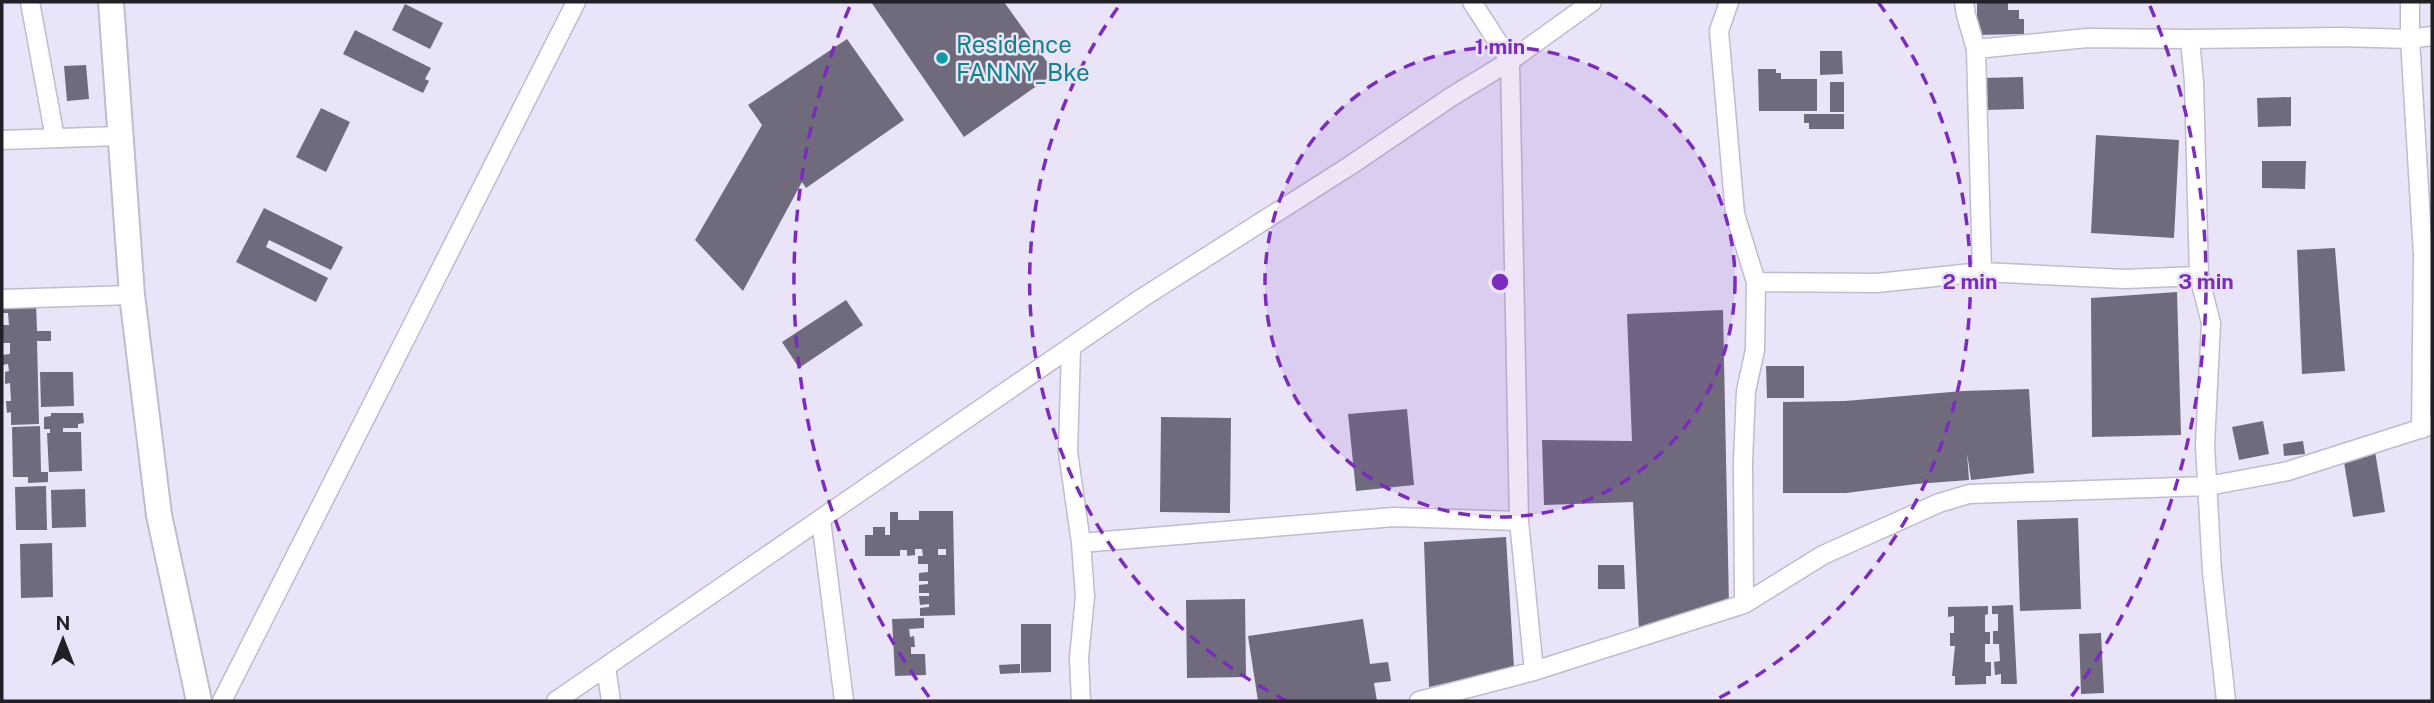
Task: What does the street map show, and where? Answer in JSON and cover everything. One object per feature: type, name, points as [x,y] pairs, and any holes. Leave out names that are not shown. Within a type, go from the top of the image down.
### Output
[{"type":"main road","points":[[111,2],[132,295],[159,514],[199,701]]},
{"type":"street","points":[[30,2],[55,138]]},
{"type":"street","points":[[222,701],[576,2]]},
{"type":"street","points":[[1472,2],[1510,61],[1519,521],[1534,671]]},
{"type":"street","points":[[556,701],[1142,298],[1510,61],[1592,2]]},
{"type":"street","points":[[1729,2],[1719,31],[1735,214],[1756,282],[1755,350],[1746,391],[1743,461],[1744,604]]},
{"type":"street","points":[[1964,2],[1976,49],[1982,272]]},
{"type":"street","points":[[1419,701],[1534,671],[1744,604],[1823,555],[1940,503],[1969,494],[2208,486],[2288,471],[2427,427],[2428,255],[2410,39],[2410,2]]},
{"type":"street","points":[[1976,49],[2087,38],[2410,39],[2432,36]]},
{"type":"street","points":[[2190,39],[2194,82],[2199,276],[2211,323],[2206,445],[2212,572],[2226,701]]},
{"type":"street","points":[[2,138],[119,136]]},
{"type":"street","points":[[1756,282],[1877,283],[1982,272],[2125,279],[2199,276]]},
{"type":"street","points":[[2,299],[132,295]]},
{"type":"street","points":[[1071,348],[1068,452],[1085,596],[1079,658],[1080,701]]},
{"type":"street","points":[[1080,542],[1394,517],[1519,521]]},
{"type":"street","points":[[821,520],[844,701]]},
{"type":"street","points":[[606,667],[611,701]]},
{"type":"building","points":[[871,2],[1004,2],[1055,73],[964,137]]},
{"type":"building","points":[[1977,2],[2008,2],[2008,10],[2019,10],[2019,19],[2024,19],[2024,34],[1977,35]]},
{"type":"building","points":[[405,4],[443,23],[430,49],[392,30]]},
{"type":"building","points":[[355,30],[431,68],[425,79],[429,81],[423,93],[343,54]]},
{"type":"building","points":[[847,39],[904,120],[806,188],[802,182],[743,291],[695,240],[762,125],[748,105]]},
{"type":"building","points":[[1820,51],[1842,51],[1843,74],[1820,75]]},
{"type":"building","points":[[86,65],[89,99],[67,101],[64,66]]},
{"type":"building","points":[[1758,69],[1776,69],[1776,73],[1781,73],[1781,79],[1817,79],[1817,111],[1759,111]]},
{"type":"building","points":[[2023,77],[2024,109],[1983,110],[1982,78]]},
{"type":"building","points":[[1830,82],[1844,82],[1844,112],[1830,112]]},
{"type":"building","points":[[2291,97],[2291,126],[2258,127],[2257,98]]},
{"type":"building","points":[[321,108],[350,122],[326,172],[296,157]]},
{"type":"building","points":[[1804,114],[1844,114],[1844,129],[1809,129],[1809,123],[1804,123]]},
{"type":"building","points":[[2096,135],[2179,140],[2174,238],[2091,233]]},
{"type":"building","points":[[2262,161],[2306,161],[2305,189],[2262,188]]},
{"type":"building","points":[[264,208],[343,247],[331,270],[269,240],[266,247],[328,278],[316,302],[236,262]]},
{"type":"building","points":[[2335,248],[2345,371],[2302,374],[2297,250]]},
{"type":"building","points":[[2177,292],[2181,435],[2092,437],[2091,298]]},
{"type":"building","points":[[846,300],[863,325],[799,368],[782,342]]},
{"type":"building","points":[[36,302],[37,331],[51,331],[51,341],[37,341],[39,424],[11,425],[11,412],[7,413],[6,401],[11,401],[10,383],[5,384],[8,364],[2,365],[2,355],[10,354],[10,343],[2,343],[2,325],[9,325],[8,313],[2,313],[2,303]]},
{"type":"building","points":[[1723,310],[1729,605],[1639,631],[1633,502],[1544,505],[1542,440],[1632,441],[1627,314]]},
{"type":"building","points":[[1766,366],[1804,366],[1804,398],[1767,398]]},
{"type":"building","points":[[40,372],[73,372],[74,406],[41,407]]},
{"type":"building","points":[[2029,389],[2034,473],[1971,480],[1967,453],[1969,480],[1846,493],[1783,493],[1783,402],[1845,401],[1963,391]]},
{"type":"building","points":[[1407,409],[1414,485],[1356,491],[1348,414]]},
{"type":"building","points":[[51,413],[83,413],[84,423],[78,424],[78,428],[63,428],[63,432],[81,432],[82,471],[49,472],[47,433],[50,433],[50,429],[44,429],[44,417],[51,416]]},
{"type":"building","points":[[1161,417],[1231,418],[1230,513],[1160,512]]},
{"type":"building","points":[[2263,421],[2269,454],[2239,460],[2232,427]]},
{"type":"building","points":[[40,426],[41,472],[48,472],[48,482],[28,483],[28,477],[13,477],[12,427]]},
{"type":"building","points":[[2303,441],[2305,454],[2284,456],[2283,444]]},
{"type":"building","points":[[2375,451],[2385,512],[2353,517],[2343,456]]},
{"type":"building","points":[[46,486],[47,530],[16,530],[15,487]]},
{"type":"building","points":[[85,489],[86,527],[52,528],[51,490]]},
{"type":"building","points":[[919,511],[953,511],[955,615],[920,616],[920,608],[929,607],[929,604],[920,605],[919,596],[929,596],[929,593],[919,593],[919,585],[928,584],[928,581],[919,581],[919,573],[928,572],[928,564],[918,564],[918,556],[923,556],[922,549],[915,549],[915,555],[907,556],[907,550],[900,550],[900,556],[865,556],[865,535],[873,535],[873,527],[885,527],[885,535],[890,535],[890,512],[898,512],[898,520],[919,520]],"holes":[[[938,549],[946,549],[946,555],[938,555]]]},
{"type":"building","points":[[2078,518],[2081,609],[2020,611],[2017,520]]},
{"type":"building","points":[[1506,537],[1514,668],[1429,687],[1424,542]]},
{"type":"building","points":[[52,543],[53,597],[21,598],[20,544]]},
{"type":"building","points":[[1598,565],[1624,565],[1625,589],[1598,589]]},
{"type":"building","points":[[1245,599],[1246,677],[1187,678],[1186,600]]},
{"type":"building","points":[[2013,605],[2017,684],[2001,684],[2001,674],[1995,675],[1994,662],[2000,661],[1999,644],[1993,644],[1993,631],[1998,631],[1998,614],[1992,614],[1992,606]]},
{"type":"building","points":[[1988,606],[1985,632],[1990,632],[1990,644],[1985,644],[1985,662],[1991,662],[1991,676],[1986,676],[1986,684],[1955,685],[1955,676],[1952,676],[1955,646],[1950,646],[1950,633],[1954,633],[1954,616],[1948,617],[1948,607]]},
{"type":"building","points":[[924,618],[924,628],[909,629],[910,637],[914,636],[915,647],[911,647],[911,654],[925,654],[926,675],[895,676],[892,619]]},
{"type":"building","points":[[1363,619],[1370,664],[1388,662],[1391,681],[1374,683],[1377,701],[1258,701],[1248,636]]},
{"type":"building","points":[[1021,624],[1051,624],[1051,672],[1021,673]]},
{"type":"building","points":[[2101,633],[2104,693],[2081,694],[2079,634]]},
{"type":"building","points":[[1020,664],[1020,673],[1000,674],[999,665]]},
{"type":"place","name":"Residence FANNY_Bke","points":[[942,58]]}]
